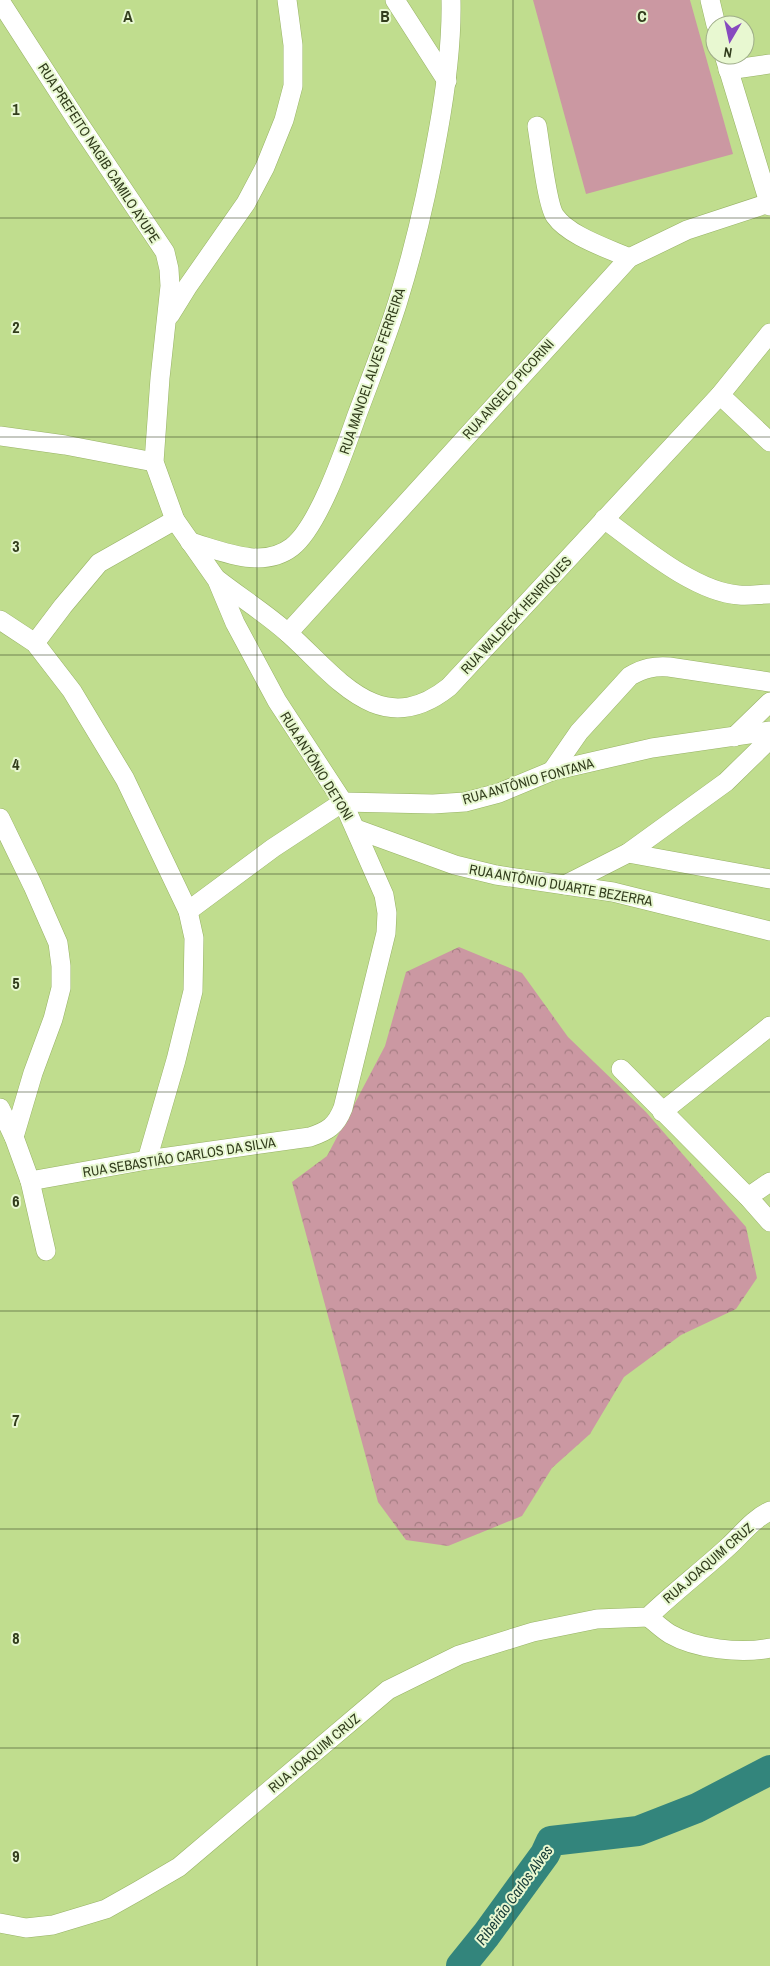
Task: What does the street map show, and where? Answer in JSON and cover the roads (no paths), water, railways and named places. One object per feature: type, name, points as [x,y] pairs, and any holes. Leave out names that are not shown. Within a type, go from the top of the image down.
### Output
[{"type":"street","name":"RUA PREFEITO NAGIB CAMILO AYUPE","points":[[0,0],[78,122],[165,252],[170,286],[168,319],[160,378],[154,462],[175,520],[217,580]]},
{"type":"street","points":[[168,319],[202,266],[246,204],[265,167],[284,120],[293,86],[293,45],[288,0]]},
{"type":"street","points":[[394,0],[447,81]]},
{"type":"street","name":"RUA MANOEL ALVES FERREIRA","points":[[190,542],[238,556],[262,559],[277,555],[292,547],[308,528],[328,491],[347,444],[398,301],[429,183],[447,81],[450,0]]},
{"type":"street","points":[[710,0],[714,15]]},
{"type":"street","points":[[755,63],[770,64]]},
{"type":"street","points":[[727,65],[766,181],[770,205]]},
{"type":"street","points":[[537,126],[554,215],[565,226],[582,236],[628,258]]},
{"type":"street","name":"RUA ANGELO PICORINI","points":[[288,633],[628,258],[687,230],[770,205]]},
{"type":"street","name":"RUA WALDECK HENRIQUES","points":[[217,580],[288,633],[338,682],[360,698],[380,705],[397,707],[417,706],[436,697],[449,687],[720,395],[770,333]]},
{"type":"street","points":[[720,395],[770,442]]},
{"type":"street","points":[[0,436],[65,445],[154,462]]},
{"type":"street","points":[[604,518],[650,553],[703,586],[738,595],[770,594]]},
{"type":"street","points":[[35,643],[99,563],[175,520]]},
{"type":"street","name":"RUA ANTÔNIO DETONI","points":[[217,580],[235,622],[276,701],[343,802],[384,895],[387,913],[386,934],[343,1108],[338,1119],[327,1130]]},
{"type":"street","points":[[0,620],[35,643],[72,691],[125,779],[188,911],[194,938],[193,991],[176,1060],[147,1160]]},
{"type":"street","points":[[552,771],[579,732],[630,676],[641,670],[654,666],[669,667],[770,682]]},
{"type":"street","points":[[734,737],[770,702]]},
{"type":"street","name":"RUA ANTÔNIO FONTANA","points":[[343,802],[424,804],[465,802],[500,793],[552,771],[652,748],[770,731]]},
{"type":"street","points":[[565,885],[628,853],[726,782],[770,739]]},
{"type":"street","points":[[188,911],[274,848],[343,802]]},
{"type":"street","points":[[0,818],[58,943],[61,966],[61,988],[54,1019],[33,1073],[14,1137]]},
{"type":"street","name":"RUA ANTÔNIO DUARTE BEZERRA","points":[[356,829],[455,866],[496,875],[614,892],[770,931]]},
{"type":"street","points":[[628,853],[770,879]]},
{"type":"street","points":[[662,1112],[770,1026]]},
{"type":"street","points":[[621,1069],[748,1197],[770,1222]]},
{"type":"street","points":[[0,1108],[14,1137],[30,1181],[46,1251]]},
{"type":"street","name":"RUA SEBASTIÃO CARLOS DA SILVA","points":[[30,1181],[147,1160],[310,1137],[327,1130]]},
{"type":"street","points":[[748,1197],[770,1182]]},
{"type":"street","name":"RUA JOAQUIM CRUZ","points":[[0,1924],[26,1928],[53,1925],[106,1909],[138,1892],[179,1867],[388,1690],[458,1655],[534,1632],[588,1621],[648,1617],[729,1546],[748,1526],[770,1511]]},
{"type":"street","points":[[648,1617],[671,1634],[706,1646],[745,1652],[770,1648]]},
{"type":"waterway","name":"Ribeirão Carlos Alves","points":[[461,1966],[545,1854],[551,1841],[638,1831],[697,1808],[770,1770]]}]
